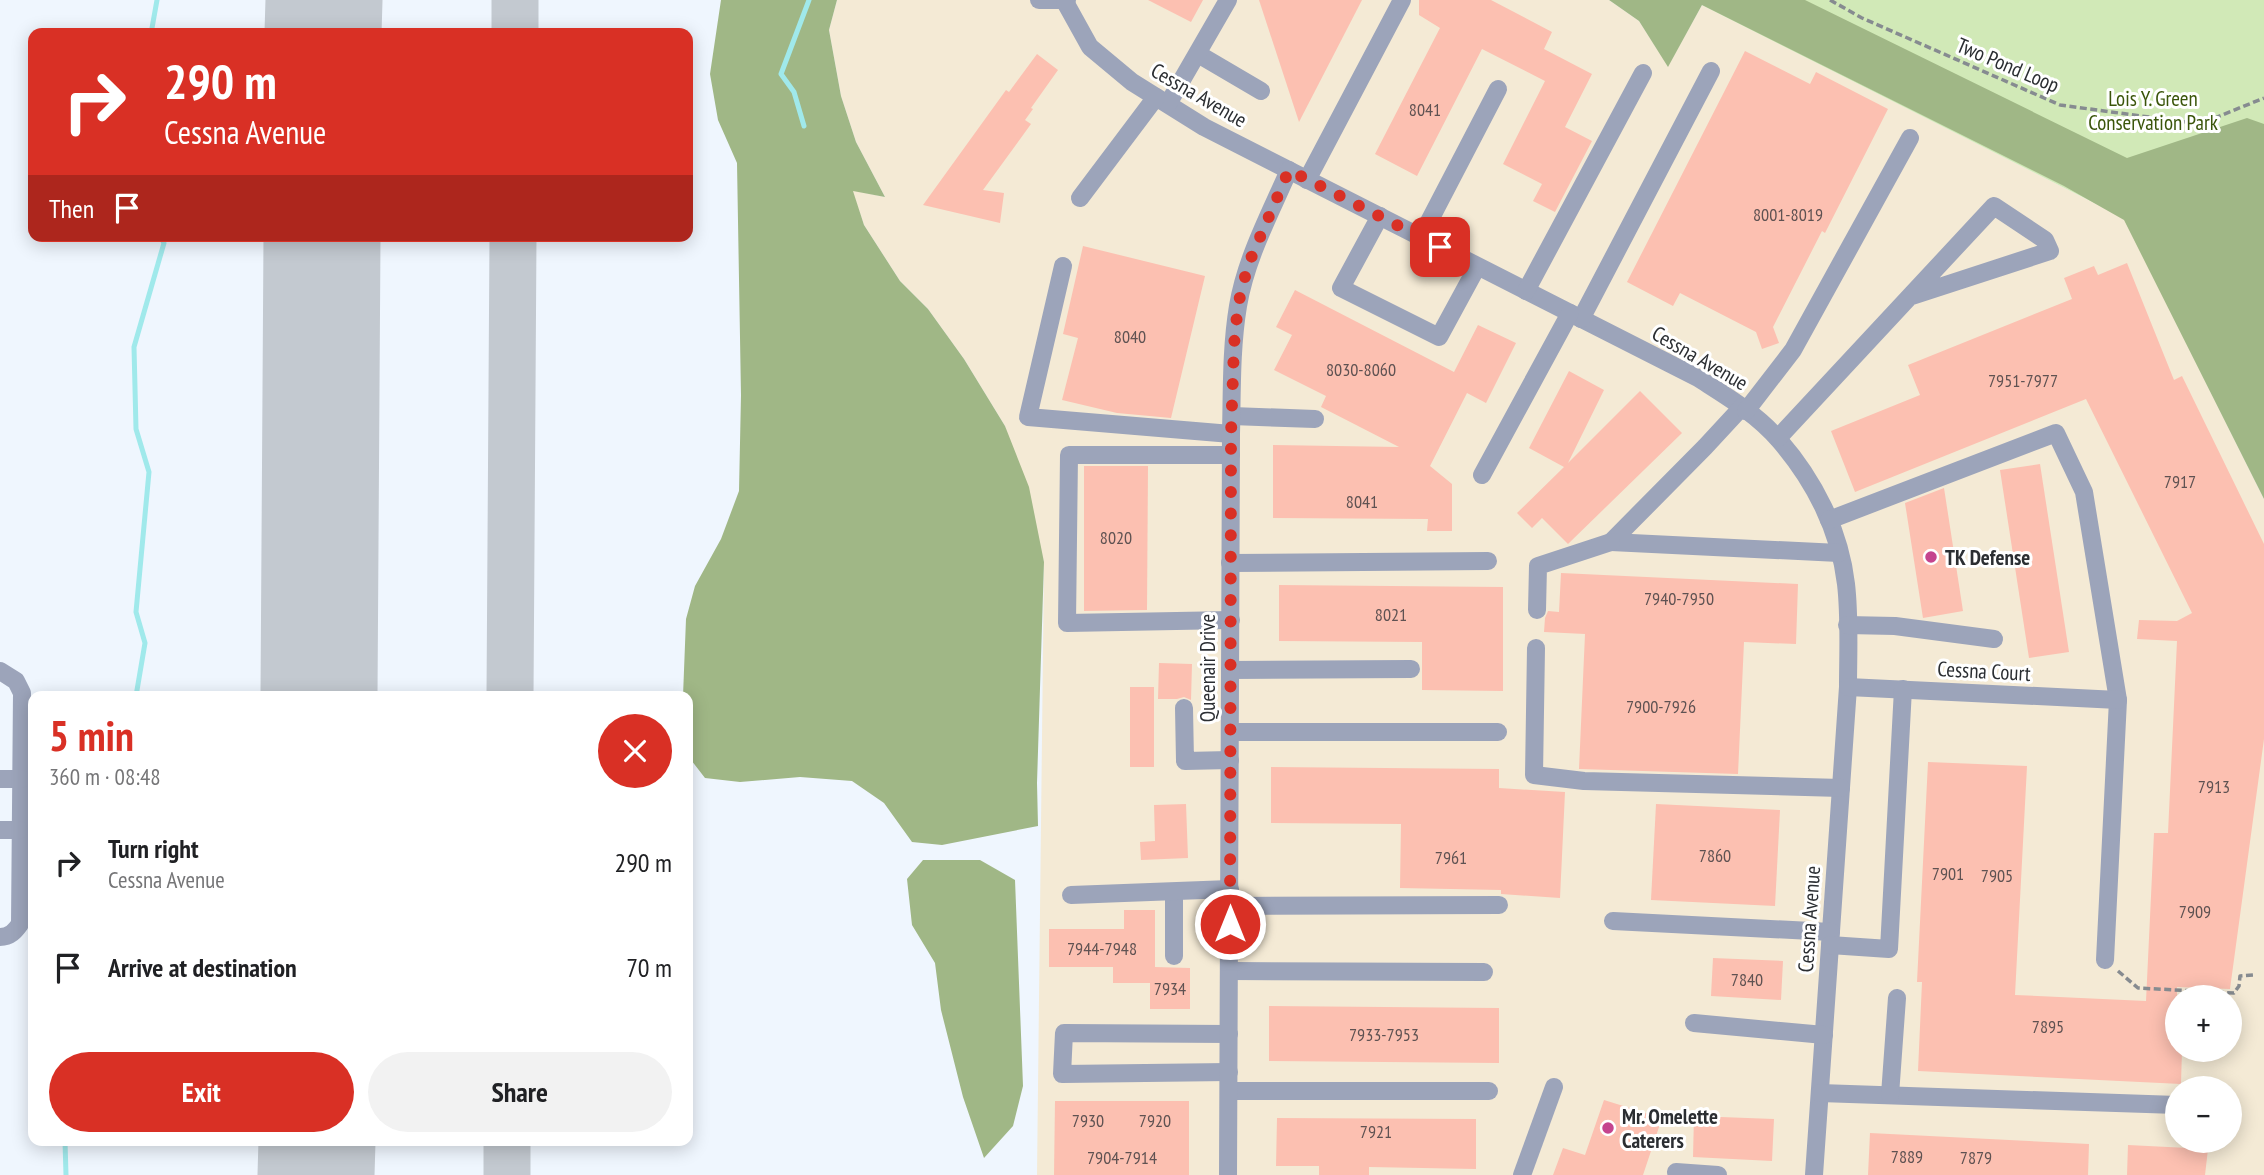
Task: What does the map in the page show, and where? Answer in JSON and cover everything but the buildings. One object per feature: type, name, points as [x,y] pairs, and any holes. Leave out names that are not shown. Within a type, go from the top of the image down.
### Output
[{"type":"street","points":[[1039,0],[1066,1]]},
{"type":"street","points":[[1080,198],[1198,54],[1228,0]]},
{"type":"street","points":[[1307,180],[1402,0]]},
{"type":"street","name":"Cessna Avenue","points":[[1066,1],[1090,47],[1132,82],[1204,127],[1698,378],[1744,409],[1778,438],[1807,477],[1824,506],[1846,584],[1848,687],[1814,1175]]},
{"type":"street","points":[[1198,54],[1261,91]]},
{"type":"street","points":[[1482,475],[1575,316],[1711,71]]},
{"type":"street","points":[[1526,291],[1643,73]]},
{"type":"street","points":[[1421,237],[1498,89]]},
{"type":"street","points":[[1611,542],[1744,409],[1793,350],[1910,138]]},
{"type":"street","name":"Queenair Drive","points":[[1228,1175],[1230,563],[1234,345],[1238,305],[1248,265],[1289,170]]},
{"type":"street","points":[[1778,438],[1994,206],[2045,240],[2050,251],[1912,296]]},
{"type":"street","points":[[1380,216],[1341,288],[1439,337],[1478,267]]},
{"type":"street","points":[[1063,266],[1028,416],[1231,425],[1315,419]]},
{"type":"street","points":[[1829,520],[2056,433],[2084,492],[2118,700],[2105,960]]},
{"type":"street","points":[[1231,455],[1069,455],[1067,623],[1231,620]]},
{"type":"street","points":[[1536,610],[1538,566],[1611,542],[1839,553]]},
{"type":"street","points":[[1230,563],[1488,561]]},
{"type":"street","points":[[1847,625],[1895,626],[1994,639]]},
{"type":"street","points":[[1536,648],[1534,775],[1584,781],[1841,788]]},
{"type":"street","points":[[1230,670],[1411,670]]},
{"type":"street","points":[[0,671],[16,681],[22,693],[20,924],[14,932],[0,937]]},
{"type":"street","name":"Cessna Court","points":[[1848,687],[2118,700]]},
{"type":"street","points":[[1613,921],[1831,939],[1889,949],[1903,689]]},
{"type":"street","points":[[1184,708],[1185,761],[1230,760]]},
{"type":"street","points":[[1230,732],[1498,732]]},
{"type":"street","points":[[0,779],[21,779]]},
{"type":"street","points":[[0,830],[19,830]]},
{"type":"street","points":[[1174,892],[1174,956]]},
{"type":"street","points":[[1072,895],[1174,892],[1230,897],[1499,905]]},
{"type":"street","points":[[1230,971],[1484,972]]},
{"type":"street","points":[[1891,1095],[1897,998]]},
{"type":"street","points":[[1694,1023],[1824,1035]]},
{"type":"street","points":[[1229,1034],[1064,1033],[1062,1074],[1229,1072]]},
{"type":"street","points":[[1522,1175],[1554,1087]]},
{"type":"street","points":[[1229,1091],[1489,1091]]},
{"type":"street","points":[[1820,1093],[2165,1105]]},
{"type":"street","points":[[1676,1172],[1718,1175]]},
{"type":"path","name":"Two Pond Loop","points":[[1830,0],[1862,18],[2060,104],[2200,124],[2264,98]]},
{"type":"path","points":[[2105,960],[2138,988],[2234,993],[2239,986],[2240,976],[2254,975]]},
{"type":"shaded area","points":[[837,0],[1609,0],[1639,21],[1668,66],[1702,5],[2124,218],[2264,499],[2264,1175],[1037,1175],[1044,562],[1005,426],[964,359],[928,309],[900,281],[864,225],[852,190],[885,197],[856,142],[841,96],[829,30]]},
{"type":"green space","points":[[721,0],[837,0],[829,30],[841,96],[856,142],[885,197],[853,191],[864,225],[900,281],[928,309],[964,359],[1005,426],[1029,487],[1044,562],[1038,826],[942,845],[912,842],[884,803],[852,781],[800,777],[740,782],[705,778],[693,762],[693,691],[683,691],[686,619],[695,586],[721,539],[739,491],[741,395],[737,163],[718,120],[710,74]]},
{"type":"green space","points":[[1609,0],[1805,0],[2127,158],[2247,118],[2264,124],[2264,499],[2124,220],[2064,186],[1702,5],[1668,67],[1639,21]]},
{"type":"green space","name":"Lois Y. Green Conservation Park","points":[[1692,0],[2264,0],[2264,485],[2124,218]]},
{"type":"green space","points":[[923,860],[980,860],[1015,880],[1023,1086],[1013,1126],[984,1158],[963,1097],[941,1010],[935,963],[912,925],[907,879]]},
{"type":"waterway","points":[[152,28],[157,0]]},
{"type":"waterway","points":[[804,126],[794,92],[781,74],[809,0]]},
{"type":"waterway","points":[[137,691],[145,643],[136,612],[149,472],[136,429],[134,347],[163,242]]},
{"type":"waterway","points":[[65,1146],[66,1175]]},
{"type":"taxiway","points":[[515,0],[515,28]]},
{"type":"taxiway","points":[[510,691],[513,242]]},
{"type":"taxiway","points":[[318,1146],[318,1175]]},
{"type":"taxiway","points":[[507,1146],[507,1175]]},
{"type":"runway","points":[[323,28],[324,0]]},
{"type":"runway","points":[[319,691],[322,242]]},
{"type":"runway","points":[[316,1175],[317,1146]]},
{"type":"place","name":"TK Defense","points":[[1931,557]]},
{"type":"place","name":"Mr. Omelette Caterers","points":[[1608,1128]]},
{"type":"route","points":[[1230,924],[1231,434],[1238,305],[1248,265],[1289,170],[1440,247]]}]
